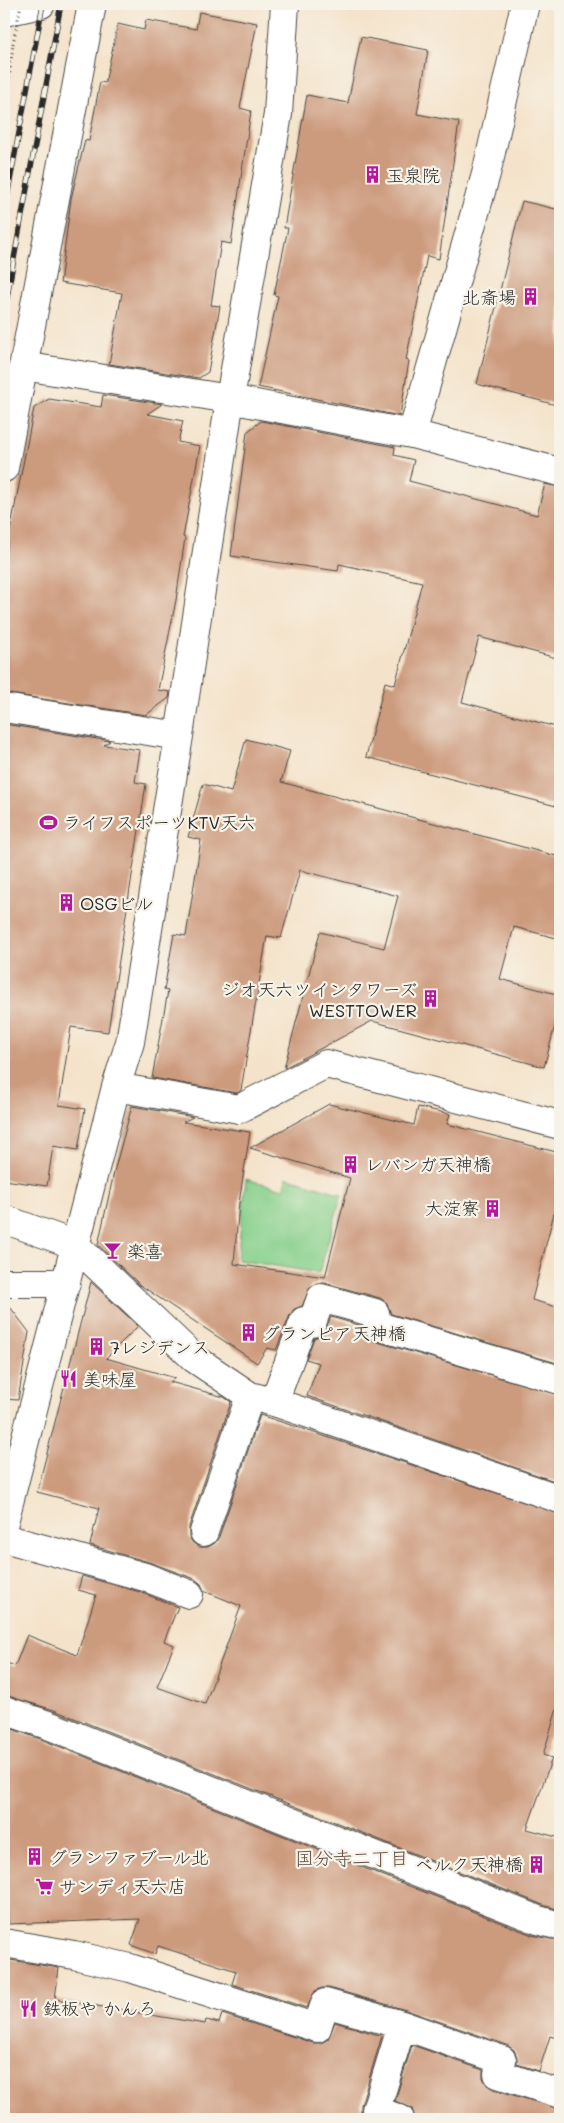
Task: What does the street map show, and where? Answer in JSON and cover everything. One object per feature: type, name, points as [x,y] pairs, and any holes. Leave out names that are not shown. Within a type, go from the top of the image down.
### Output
[{"type":"street","points":[[4,12],[41,4]]},
{"type":"street","points":[[4,468],[92,4]]},
{"type":"street","points":[[4,1522],[116,1087],[130,1042],[230,399],[278,114],[285,4]]},
{"type":"street","points":[[412,434],[486,174],[525,11],[525,4]]},
{"type":"street","points":[[23,366],[230,399],[412,434],[560,472]]},
{"type":"street","points":[[4,708],[179,736]]},
{"type":"street","points":[[116,1087],[239,1109],[326,1064],[560,1124]]},
{"type":"street","points":[[4,1219],[75,1245],[195,1359],[262,1399],[560,1499]]},
{"type":"street","points":[[4,1283],[66,1283]]},
{"type":"street","points":[[204,1532],[262,1399],[304,1321],[312,1323],[321,1298],[375,1313],[378,1326],[560,1380]]},
{"type":"street","points":[[4,1538],[145,1576],[189,1594]]},
{"type":"street","points":[[4,1710],[48,1725],[529,1916],[560,1926]]},
{"type":"street","points":[[4,1943],[74,1955],[130,1968],[317,2028],[326,2003],[402,2025],[502,2060],[498,2074],[560,2094]]},
{"type":"street","points":[[400,2119],[376,2110],[402,2025]]},
{"type":"path","points":[[8,88],[20,4]]},
{"type":"green space","points":[[286,1177],[342,1194],[319,1273],[237,1260],[246,1179],[284,1189]]},
{"type":"building","points":[[199,12],[257,23],[240,108],[251,111],[231,244],[221,242],[211,305],[220,306],[208,372],[199,378],[109,364],[122,293],[60,283],[71,199],[85,140],[89,141],[100,82],[105,83],[118,24],[144,30],[146,20],[196,29]]},
{"type":"building","points":[[361,37],[428,50],[417,114],[459,122],[439,259],[427,256],[406,360],[409,361],[400,416],[258,387],[278,296],[274,295],[288,228],[284,228],[307,95],[348,103]]},
{"type":"building","name":"北斎場","points":[[522,201],[560,210],[560,406],[477,384]]},
{"type":"building","points":[[103,395],[162,404],[147,414],[183,421],[178,442],[200,446],[183,537],[185,538],[176,600],[158,690],[170,692],[169,698],[146,715],[4,693],[4,562],[34,408],[49,399],[101,407]]},
{"type":"building","points":[[261,421],[395,447],[394,455],[414,460],[409,481],[537,515],[545,484],[560,487],[560,659],[479,637],[462,702],[560,728],[560,807],[366,757],[385,682],[395,685],[422,582],[339,564],[338,571],[231,556],[247,432]]},
{"type":"building","name":"OSGビル","points":[[4,724],[110,741],[104,745],[140,750],[135,782],[146,784],[108,1032],[71,1027],[59,1105],[85,1109],[78,1150],[53,1146],[47,1186],[4,1180]]},
{"type":"building","points":[[246,739],[290,751],[281,782],[560,857],[560,939],[514,927],[500,979],[560,995],[560,1007],[544,1067],[372,1021],[284,1068],[320,932],[384,948],[398,896],[300,870],[281,938],[267,936],[241,1090],[237,1093],[152,1078],[168,991],[164,990],[174,934],[186,936],[201,840],[188,837],[203,784],[231,792]]},
{"type":"building","points":[[329,1104],[414,1125],[418,1107],[450,1114],[447,1124],[560,1153],[560,1189],[532,1300],[560,1308],[560,1364],[391,1314],[387,1303],[380,1298],[325,1283],[318,1283],[310,1287],[302,1306],[294,1309],[290,1315],[276,1350],[267,1348],[257,1363],[140,1285],[98,1245],[115,1168],[132,1106],[193,1117],[183,1122],[250,1132],[239,1203],[234,1264],[325,1277],[350,1178],[250,1148]]},
{"type":"building","points":[[91,1282],[138,1326],[106,1358],[175,1378],[170,1382],[224,1397],[231,1402],[189,1527],[189,1536],[192,1542],[199,1547],[208,1547],[215,1543],[219,1537],[260,1415],[560,1514],[560,1699],[543,1755],[552,1758],[527,1829],[560,1838],[560,1910],[543,1905],[54,1710],[4,1695],[4,1662],[15,1666],[27,1635],[77,1655],[96,1595],[78,1590],[82,1576],[140,1592],[178,1607],[164,1641],[174,1645],[157,1687],[205,1704],[241,1606],[204,1591],[201,1584],[195,1579],[149,1562],[90,1545],[99,1508],[37,1492]]},
{"type":"building","points":[[4,1299],[29,1332],[18,1400],[4,1399]]},
{"type":"building","points":[[331,1317],[362,1326],[366,1336],[374,1341],[560,1395],[560,1483],[307,1396],[319,1363],[306,1359],[314,1338],[323,1334]]},
{"type":"building","points":[[4,1726],[532,1935],[560,1941],[560,2039],[550,2036],[539,2071],[517,2064],[514,2050],[507,2045],[406,2010],[329,1988],[315,1991],[307,2008],[232,1984],[236,1971],[158,1946],[155,1954],[131,1945],[140,1919],[8,1924],[6,1870],[4,1869]]},
{"type":"building","points":[[4,1959],[59,1968],[55,1999],[205,2024],[206,2020],[219,2023],[222,2014],[313,2043],[321,2043],[328,2039],[335,2022],[382,2036],[361,2105],[361,2113],[364,2119],[4,2119]]},
{"type":"building","points":[[412,2045],[483,2070],[483,2078],[487,2085],[493,2089],[560,2109],[560,2119],[415,2119],[412,2109],[395,2101]]},
{"type":"railway","points":[[4,213],[43,4]]},
{"type":"railway","points":[[4,313],[61,4]]},
{"type":"place","name":"玉泉院","points":[[372,175]]},
{"type":"place","name":"北斎場","points":[[530,297]]},
{"type":"place","name":"ライフスポーツKTV天六","points":[[49,822]]},
{"type":"place","name":"OSGビル","points":[[66,903]]},
{"type":"place","name":"ジオ天六ツインタワーズ WESTTOWER","points":[[431,999]]},
{"type":"place","name":"レバンガ天神橋","points":[[351,1164]]},
{"type":"place","name":"大淀寮","points":[[493,1208]]},
{"type":"place","name":"楽喜","points":[[113,1251]]},
{"type":"place","name":"グランピア天神橋","points":[[248,1333]]},
{"type":"place","name":"7レジデンス","points":[[96,1347]]},
{"type":"place","name":"美味屋","points":[[69,1379]]},
{"type":"place","name":"グランファブール北","points":[[35,1857]]},
{"type":"place","name":"ベルク天神橋","points":[[537,1864]]},
{"type":"place","name":"サンディ天六店","points":[[45,1886]]},
{"type":"place","name":"鉄板や かんろ","points":[[29,2008]]},
{"type":"district","name":"国分寺二丁目","points":[[352,1857]]}]
